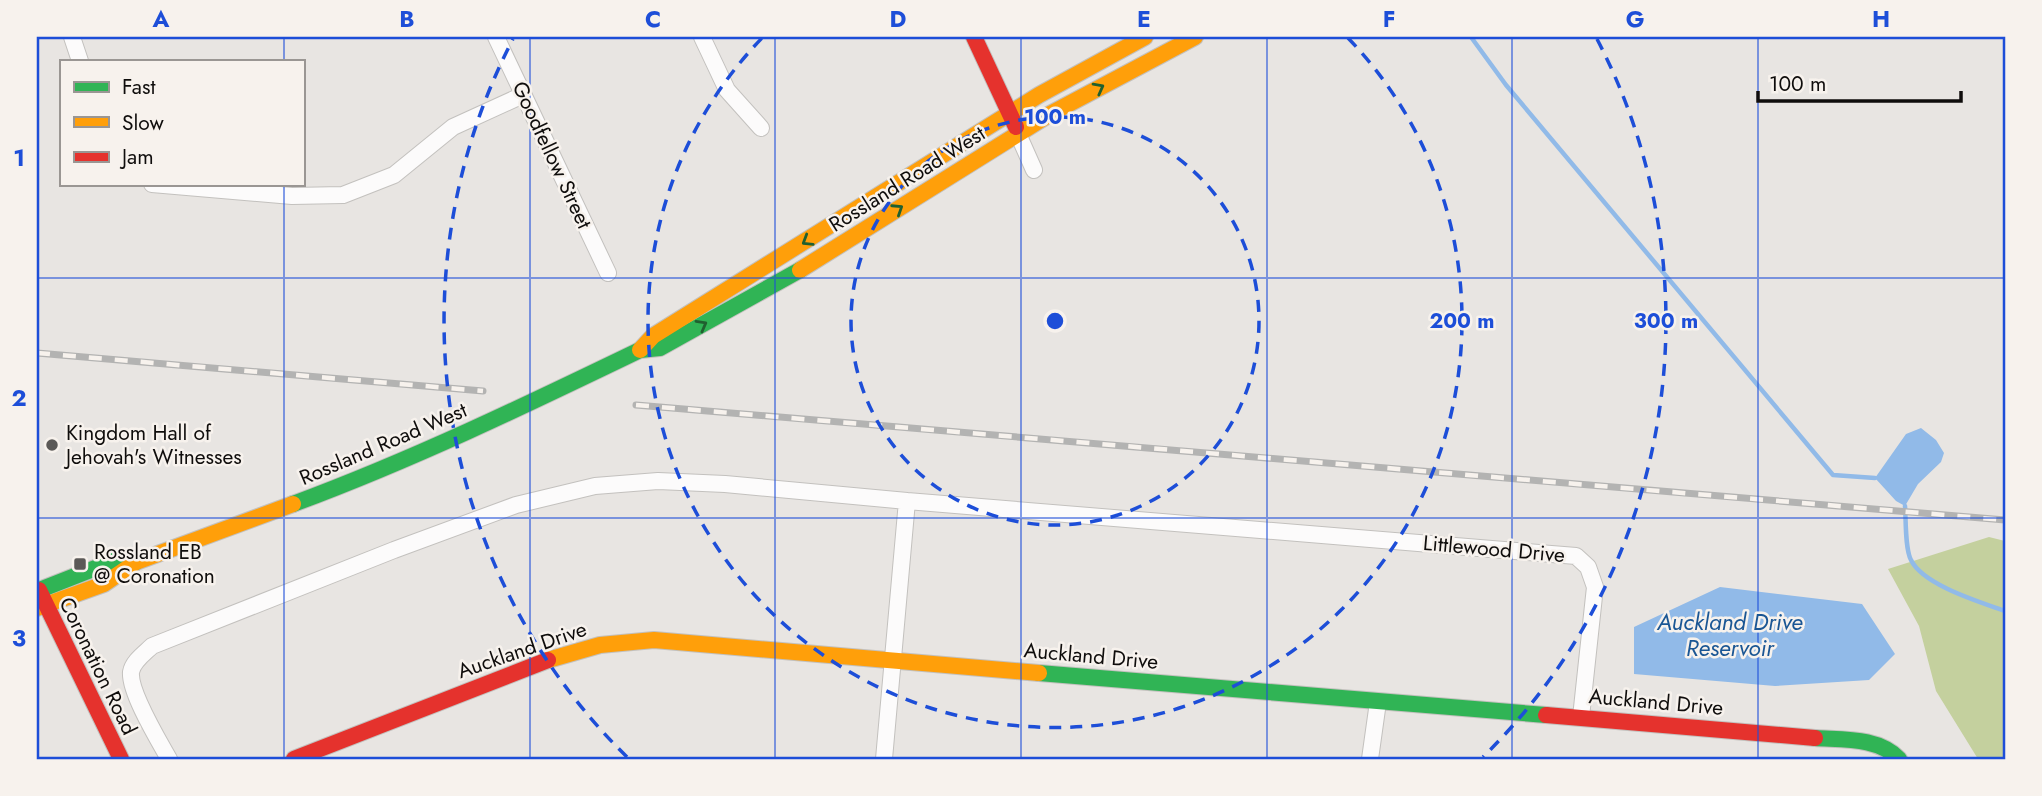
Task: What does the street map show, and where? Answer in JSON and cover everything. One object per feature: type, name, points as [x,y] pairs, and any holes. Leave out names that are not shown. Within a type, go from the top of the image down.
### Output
[{"type":"street","points":[[72,37],[80,60]]},
{"type":"street","name":"Goodfellow Street","points":[[496,37],[608,273]]},
{"type":"street","points":[[702,37],[727,90],[761,128]]},
{"type":"street","points":[[974,37],[1034,170]]},
{"type":"street","name":"Rossland Road West","points":[[640,350],[653,336],[1010,113],[1145,37]]},
{"type":"street","name":"Rossland Road West","points":[[39,599],[125,574],[136,562],[349,483],[507,414],[640,350],[660,348],[851,239],[1062,107],[1195,37]]},
{"type":"street","points":[[175,186],[292,196],[343,195],[394,175],[453,127],[523,95]]},
{"type":"street","points":[[169,759],[134,689],[131,672],[136,661],[152,646],[406,545],[516,505],[595,486],[658,481],[725,484],[907,501],[884,759]]},
{"type":"street","name":"Littlewood Drive","points":[[907,501],[1576,556],[1588,568],[1595,587],[1581,717]]},
{"type":"street","name":"Coronation Road","points":[[39,599],[121,759]]},
{"type":"street","name":"Auckland Drive","points":[[294,759],[324,754],[548,660],[600,645],[654,640],[1870,743],[1880,744],[1899,759]]},
{"type":"street","points":[[1370,759],[1378,702]]},
{"type":"green space","points":[[1989,537],[2005,541],[2005,759],[1978,759],[1936,691],[1919,626],[1888,569]]},
{"type":"water","points":[[1921,428],[1936,440],[1944,453],[1941,462],[1918,484],[1905,506],[1896,501],[1875,478],[1906,434]]},
{"type":"water","name":"Auckland Drive Reservoir","points":[[1720,587],[1862,604],[1895,654],[1869,680],[1775,686],[1634,674],[1634,627]]},
{"type":"waterway","points":[[1471,37],[1506,85],[1833,475],[1875,478]]},
{"type":"waterway","points":[[1905,506],[1908,549],[1917,569],[1953,592],[2005,611]]},
{"type":"railway","points":[[37,353],[483,391]]},
{"type":"railway","points":[[636,405],[2005,520]]},
{"type":"traffic: fast","points":[[293,504],[425,450],[640,350],[660,348],[800,270]]},
{"type":"traffic: fast","points":[[37,591],[121,558],[136,562]]},
{"type":"traffic: fast","points":[[1039,673],[1546,715]]},
{"type":"traffic: fast","points":[[1815,738],[1871,743],[1891,752],[1899,759]]},
{"type":"traffic: slow","points":[[640,350],[653,336],[1039,95],[1145,37]]},
{"type":"traffic: slow","points":[[800,270],[1050,114],[1195,37]]},
{"type":"traffic: slow","points":[[37,608],[104,584],[136,562],[293,504]]},
{"type":"traffic: slow","points":[[548,660],[600,645],[654,640],[1039,673]]},
{"type":"traffic: jam","points":[[974,37],[1016,127]]},
{"type":"traffic: jam","points":[[39,590],[121,759]]},
{"type":"traffic: jam","points":[[294,759],[548,660]]},
{"type":"traffic: jam","points":[[1546,715],[1815,738]]},
{"type":"place","name":"Kingdom Hall of Jehovah's Witnesses","points":[[52,445]]},
{"type":"place","name":"Rossland EB @ Coronation","points":[[80,564]]}]
